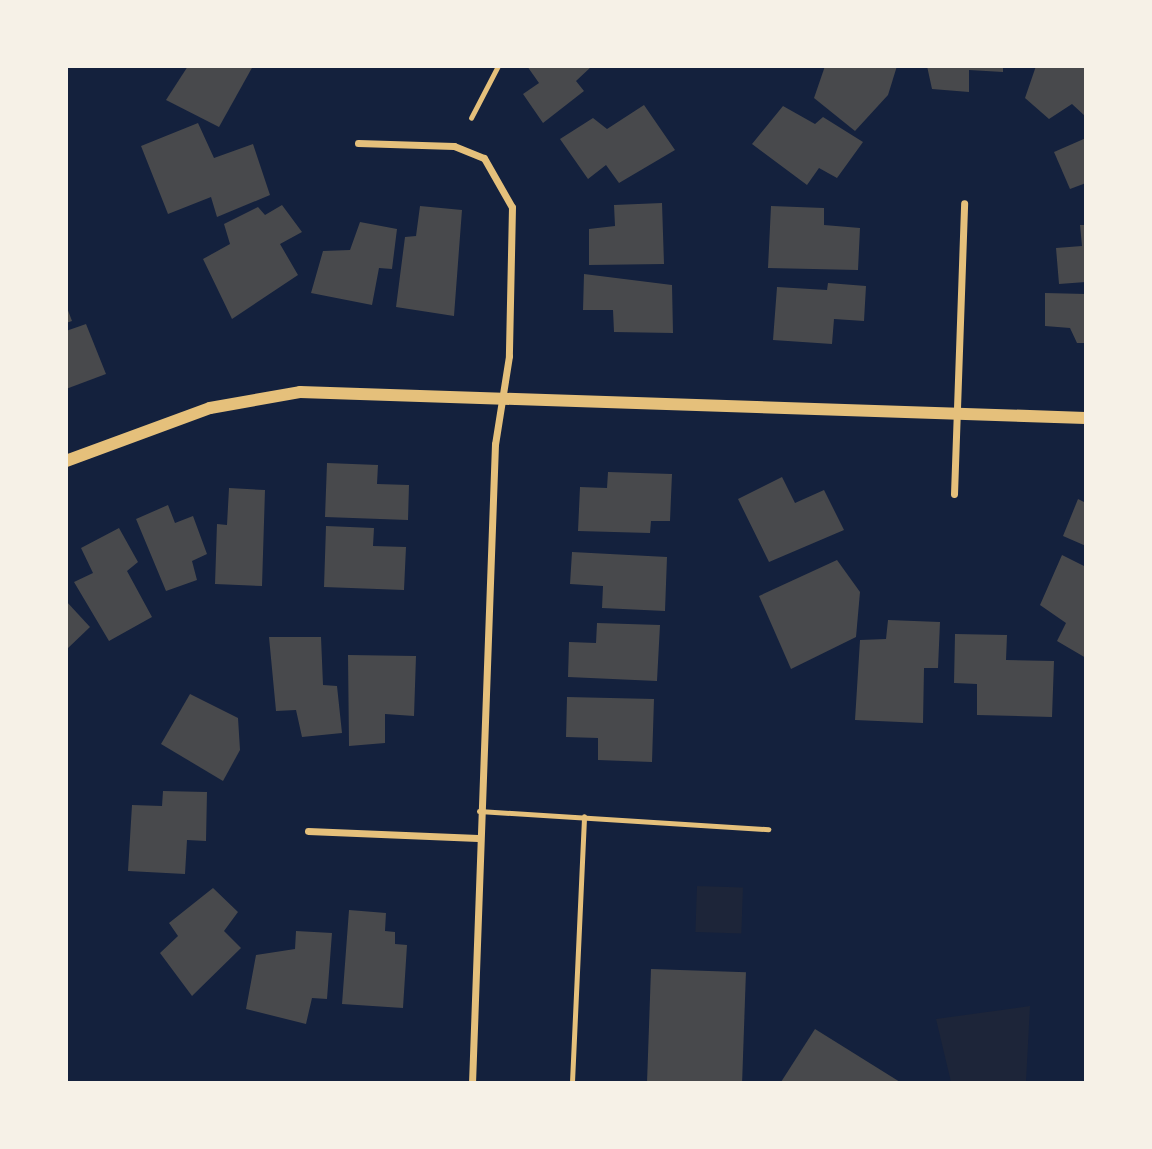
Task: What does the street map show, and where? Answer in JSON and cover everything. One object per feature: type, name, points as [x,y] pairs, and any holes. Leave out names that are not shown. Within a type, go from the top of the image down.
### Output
[{"type":"street","points":[[358,143],[454,146],[484,158],[507,189],[514,241],[478,838],[472,1083]]},
{"type":"street","points":[[954,494],[964,203]]},
{"type":"street","points":[[66,461],[251,398],[300,392],[503,396],[1086,418]]},
{"type":"street","points":[[308,831],[478,838]]},
{"type":"lane","points":[[480,811],[768,829]]},
{"type":"lane","points":[[572,1083],[584,816]]},
{"type":"path","points":[[471,118],[498,66]]},
{"type":"shaded area","points":[[697,886],[743,888],[741,934],[695,932]]},
{"type":"shaded area","points":[[1030,1006],[1026,1082],[951,1082],[936,1019]]},
{"type":"building","points":[[188,66],[253,66],[219,127],[166,100]]},
{"type":"building","points":[[527,66],[592,66],[576,81],[584,91],[543,123],[523,94],[539,83]]},
{"type":"building","points":[[825,66],[897,66],[888,95],[855,131],[814,98]]},
{"type":"building","points":[[927,66],[1003,66],[1003,72],[969,70],[969,92],[932,89]]},
{"type":"building","points":[[1036,66],[1086,66],[1086,117],[1072,104],[1049,119],[1025,98]]},
{"type":"building","points":[[644,105],[675,150],[619,183],[606,165],[588,179],[560,139],[593,118],[607,129]]},
{"type":"building","points":[[783,106],[815,124],[823,117],[863,142],[837,178],[819,168],[807,185],[752,144]]},
{"type":"building","points":[[198,123],[214,158],[253,144],[270,195],[217,217],[211,197],[168,214],[141,146]]},
{"type":"building","points":[[1086,138],[1086,183],[1070,189],[1054,152]]},
{"type":"building","points":[[662,203],[664,264],[589,265],[589,229],[615,226],[614,205]]},
{"type":"building","points":[[282,205],[302,232],[280,244],[298,275],[232,319],[203,259],[230,244],[224,224],[258,207],[265,215]]},
{"type":"building","points":[[420,206],[462,210],[454,316],[396,307],[405,237],[416,236]]},
{"type":"building","points":[[771,206],[824,208],[824,225],[860,228],[858,270],[768,268]]},
{"type":"building","points":[[360,222],[397,229],[392,269],[379,268],[372,305],[311,293],[323,251],[350,250]]},
{"type":"building","points":[[1080,225],[1086,225],[1086,282],[1059,284],[1056,248],[1082,246]]},
{"type":"building","points":[[584,274],[672,285],[673,333],[614,332],[613,310],[583,310]]},
{"type":"building","points":[[828,283],[866,286],[864,321],[834,319],[832,344],[773,340],[777,287],[827,290]]},
{"type":"building","points":[[1045,293],[1086,294],[1086,343],[1077,343],[1070,328],[1045,326]]},
{"type":"building","points":[[66,305],[72,321],[66,323]]},
{"type":"building","points":[[86,324],[106,374],[66,389],[66,331]]},
{"type":"building","points":[[327,463],[378,465],[377,484],[409,485],[408,520],[325,517]]},
{"type":"building","points":[[608,472],[672,474],[670,521],[651,521],[650,533],[578,531],[580,487],[607,488]]},
{"type":"building","points":[[782,477],[795,503],[824,490],[844,530],[769,562],[738,499]]},
{"type":"building","points":[[229,488],[265,490],[262,586],[215,584],[217,524],[227,525]]},
{"type":"building","points":[[1078,499],[1086,503],[1086,546],[1063,536]]},
{"type":"building","points":[[168,505],[175,523],[193,516],[207,554],[192,561],[197,580],[166,591],[136,519]]},
{"type":"building","points":[[326,526],[374,528],[373,546],[406,547],[404,590],[324,587]]},
{"type":"building","points":[[119,528],[138,562],[127,571],[152,617],[109,641],[74,582],[93,573],[81,548]]},
{"type":"building","points":[[572,552],[667,557],[665,611],[602,608],[603,586],[570,584]]},
{"type":"building","points":[[1062,555],[1086,567],[1086,658],[1057,641],[1066,623],[1040,605]]},
{"type":"building","points":[[837,560],[860,592],[856,637],[791,669],[759,596]]},
{"type":"building","points":[[66,601],[90,627],[66,650]]},
{"type":"building","points":[[888,620],[940,622],[938,668],[924,668],[923,723],[855,720],[860,640],[886,639]]},
{"type":"building","points":[[597,623],[660,625],[657,681],[568,677],[569,642],[596,643]]},
{"type":"building","points":[[955,634],[1007,635],[1006,660],[1054,661],[1052,717],[977,715],[977,684],[954,683]]},
{"type":"building","points":[[269,637],[321,637],[323,685],[337,686],[342,733],[302,737],[296,710],[276,711]]},
{"type":"building","points":[[348,655],[416,656],[414,716],[385,714],[385,743],[349,746]]},
{"type":"building","points":[[190,694],[238,718],[240,750],[223,781],[161,744]]},
{"type":"building","points":[[567,697],[654,699],[652,762],[598,760],[598,738],[566,737]]},
{"type":"building","points":[[163,791],[207,792],[206,841],[187,840],[185,874],[128,871],[132,805],[162,806]]},
{"type":"building","points":[[213,888],[238,912],[224,931],[241,948],[192,996],[160,953],[178,936],[169,923]]},
{"type":"building","points":[[349,910],[386,913],[385,931],[395,932],[395,944],[407,945],[403,1008],[342,1004]]},
{"type":"building","points":[[296,931],[332,933],[327,999],[312,998],[306,1024],[246,1009],[256,955],[295,949]]},
{"type":"building","points":[[651,969],[746,972],[742,1082],[647,1082]]},
{"type":"building","points":[[815,1029],[900,1082],[781,1082]]}]
